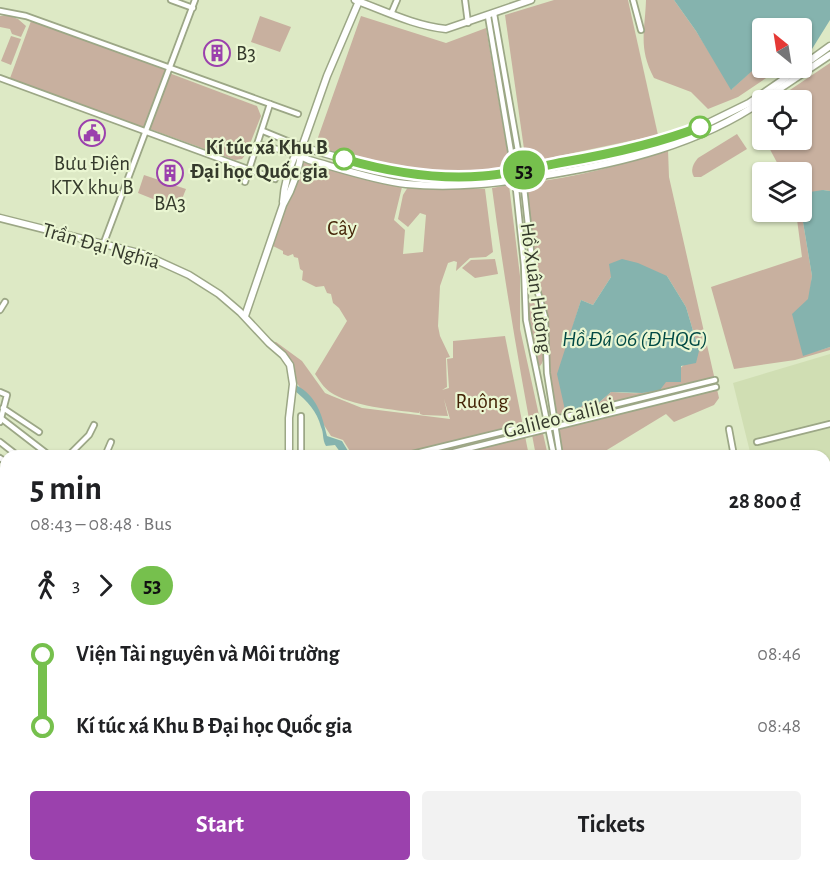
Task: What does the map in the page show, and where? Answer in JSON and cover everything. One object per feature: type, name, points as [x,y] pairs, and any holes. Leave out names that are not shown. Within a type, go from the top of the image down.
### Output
[{"type":"street","points":[[171,0],[193,8]]},
{"type":"street","points":[[103,244],[195,0]]},
{"type":"street","points":[[391,14],[397,0]]},
{"type":"street","points":[[465,0],[468,23]]},
{"type":"street","points":[[245,316],[283,205],[290,193],[298,155],[357,1],[434,28],[446,29],[531,0]]},
{"type":"street","points":[[633,0],[641,30]]},
{"type":"street","points":[[0,11],[26,16],[298,114]]},
{"type":"street","name":"Hồ Xuân Hương","points":[[491,15],[517,170],[522,179],[534,279],[545,317],[547,373],[559,450]]},
{"type":"street","points":[[812,58],[830,45]]},
{"type":"street","points":[[779,90],[830,55]]},
{"type":"street","points":[[0,78],[275,179]]},
{"type":"street","points":[[263,131],[302,147],[405,174],[487,176],[668,143],[749,103],[784,78]]},
{"type":"street","points":[[245,182],[270,104]]},
{"type":"street","points":[[258,144],[309,160],[405,184],[462,186],[598,167],[703,132],[752,107]]},
{"type":"street","name":"Hồ Xuân Hương","points":[[517,170],[515,180],[526,320],[553,450]]},
{"type":"street","points":[[487,176],[488,184]]},
{"type":"street","name":"Trần Đại Nghĩa","points":[[0,218],[143,254],[189,275],[219,294],[245,316],[290,365],[293,384],[289,418],[289,450]]},
{"type":"street","points":[[525,293],[537,292]]},
{"type":"street","points":[[0,310],[5,302]]},
{"type":"street","points":[[536,374],[547,373]]},
{"type":"street","name":"Galileo Galilei","points":[[428,450],[715,380]]},
{"type":"street","name":"Galileo Galilei","points":[[462,450],[716,387]]},
{"type":"street","points":[[0,392],[6,395],[1,420],[42,450]]},
{"type":"street","points":[[3,408],[39,432]]},
{"type":"street","points":[[301,450],[302,416]]},
{"type":"street","points":[[757,442],[830,424]]},
{"type":"street","points":[[74,450],[89,435],[94,425]]},
{"type":"street","points":[[729,429],[733,450]]},
{"type":"street","points":[[108,450],[111,442]]},
{"type":"shaded area","points":[[830,354],[830,450],[750,450],[733,383]]},
{"type":"green space","points":[[554,0],[628,0],[658,135],[526,163],[505,15]]},
{"type":"green space","points":[[646,0],[674,0],[732,89],[752,70],[752,78],[766,78],[738,97],[708,109],[691,92],[654,78],[646,58],[644,30]]},
{"type":"green space","points":[[7,15],[18,19],[26,26],[21,37],[12,34],[10,29],[0,27],[0,16]]},
{"type":"green space","points":[[260,16],[291,27],[280,52],[251,42]]},
{"type":"green space","points":[[361,16],[446,43],[486,28],[510,167],[460,172],[410,171],[377,165],[315,146]]},
{"type":"green space","points":[[31,21],[170,69],[145,132],[9,81]]},
{"type":"green space","points":[[11,36],[21,39],[11,65],[1,61]]},
{"type":"green space","points":[[830,63],[830,191],[823,190],[812,200],[812,162],[777,162],[770,150],[812,150],[812,90],[790,90],[808,78],[812,78],[812,75]]},
{"type":"green space","points":[[169,73],[257,106],[261,116],[242,159],[235,160],[150,129]]},
{"type":"green space","points":[[737,134],[747,149],[701,177],[694,177],[693,167],[698,158]]},
{"type":"green space","points":[[668,150],[669,177],[719,398],[714,405],[674,422],[666,414],[607,450],[562,450],[549,370],[549,326],[535,286],[526,183],[615,166]],"holes":[[[667,276],[686,307],[699,351],[655,388],[639,393],[611,392],[596,405],[586,402],[570,336],[581,300],[593,305],[611,277]]]},
{"type":"green space","points":[[305,162],[402,187],[394,220],[405,230],[403,254],[423,252],[426,215],[420,213],[408,227],[398,219],[403,195],[408,187],[485,189],[493,252],[486,257],[470,258],[456,271],[457,262],[448,263],[440,286],[438,326],[450,357],[446,358],[447,387],[442,390],[449,388],[447,359],[453,358],[453,341],[505,336],[528,450],[349,450],[343,440],[331,436],[293,377],[290,359],[271,343],[276,342],[302,361],[325,393],[332,396],[362,408],[450,419],[444,399],[448,416],[423,415],[419,411],[419,413],[373,407],[349,401],[330,392],[315,374],[347,321],[333,303],[331,294],[327,293],[324,286],[316,287],[302,280],[303,271],[300,269],[298,258],[293,254],[288,256],[283,254],[283,251],[273,246],[298,169]]},
{"type":"green space","points":[[144,175],[186,189],[178,209],[138,193]]},
{"type":"green space","points":[[509,185],[520,276],[520,329],[547,450],[535,450],[512,322],[492,188]]},
{"type":"green space","points":[[797,222],[803,222],[812,276],[803,355],[830,347],[830,350],[795,360],[734,369],[711,287],[802,257]]},
{"type":"green space","points":[[495,259],[498,274],[475,278],[462,268],[471,260]]},
{"type":"green space","points":[[532,297],[544,343],[543,360],[540,366],[537,365],[530,336],[527,300]]},
{"type":"water","points":[[674,0],[830,0],[830,20],[812,49],[812,18],[752,18],[752,71],[731,90],[696,31]]},
{"type":"water","points":[[830,191],[830,347],[803,356],[792,314],[808,299],[812,276],[803,222],[812,222],[812,192]]},
{"type":"water","name":"Hồ Đá 06 (ĐHQG)","points":[[622,259],[638,263],[667,276],[686,307],[699,351],[696,363],[681,366],[681,382],[666,382],[660,390],[642,393],[611,392],[596,405],[586,402],[575,413],[565,410],[557,374],[581,300],[593,305],[611,277],[609,264]]},
{"type":"water","points":[[296,385],[314,400],[321,414],[327,436],[342,441],[347,450],[339,450],[335,445],[326,446],[317,416],[295,391]]},
{"type":"bus line","name":"53","points":[[344,159],[405,174],[487,176],[590,158],[668,139],[700,127]]},
{"type":"place","name":"B3","points":[[217,53]]},
{"type":"place","name":"Bưu Điện KTX khu B","points":[[92,133]]},
{"type":"place","name":"Kí túc xá Khu B Đại học Quốc gia","points":[[344,159]]},
{"type":"place","name":"BA3","points":[[170,173]]},
{"type":"park label","name":"Cây","points":[[342,228]]},
{"type":"park label","name":"Ruộng","points":[[482,401]]}]
